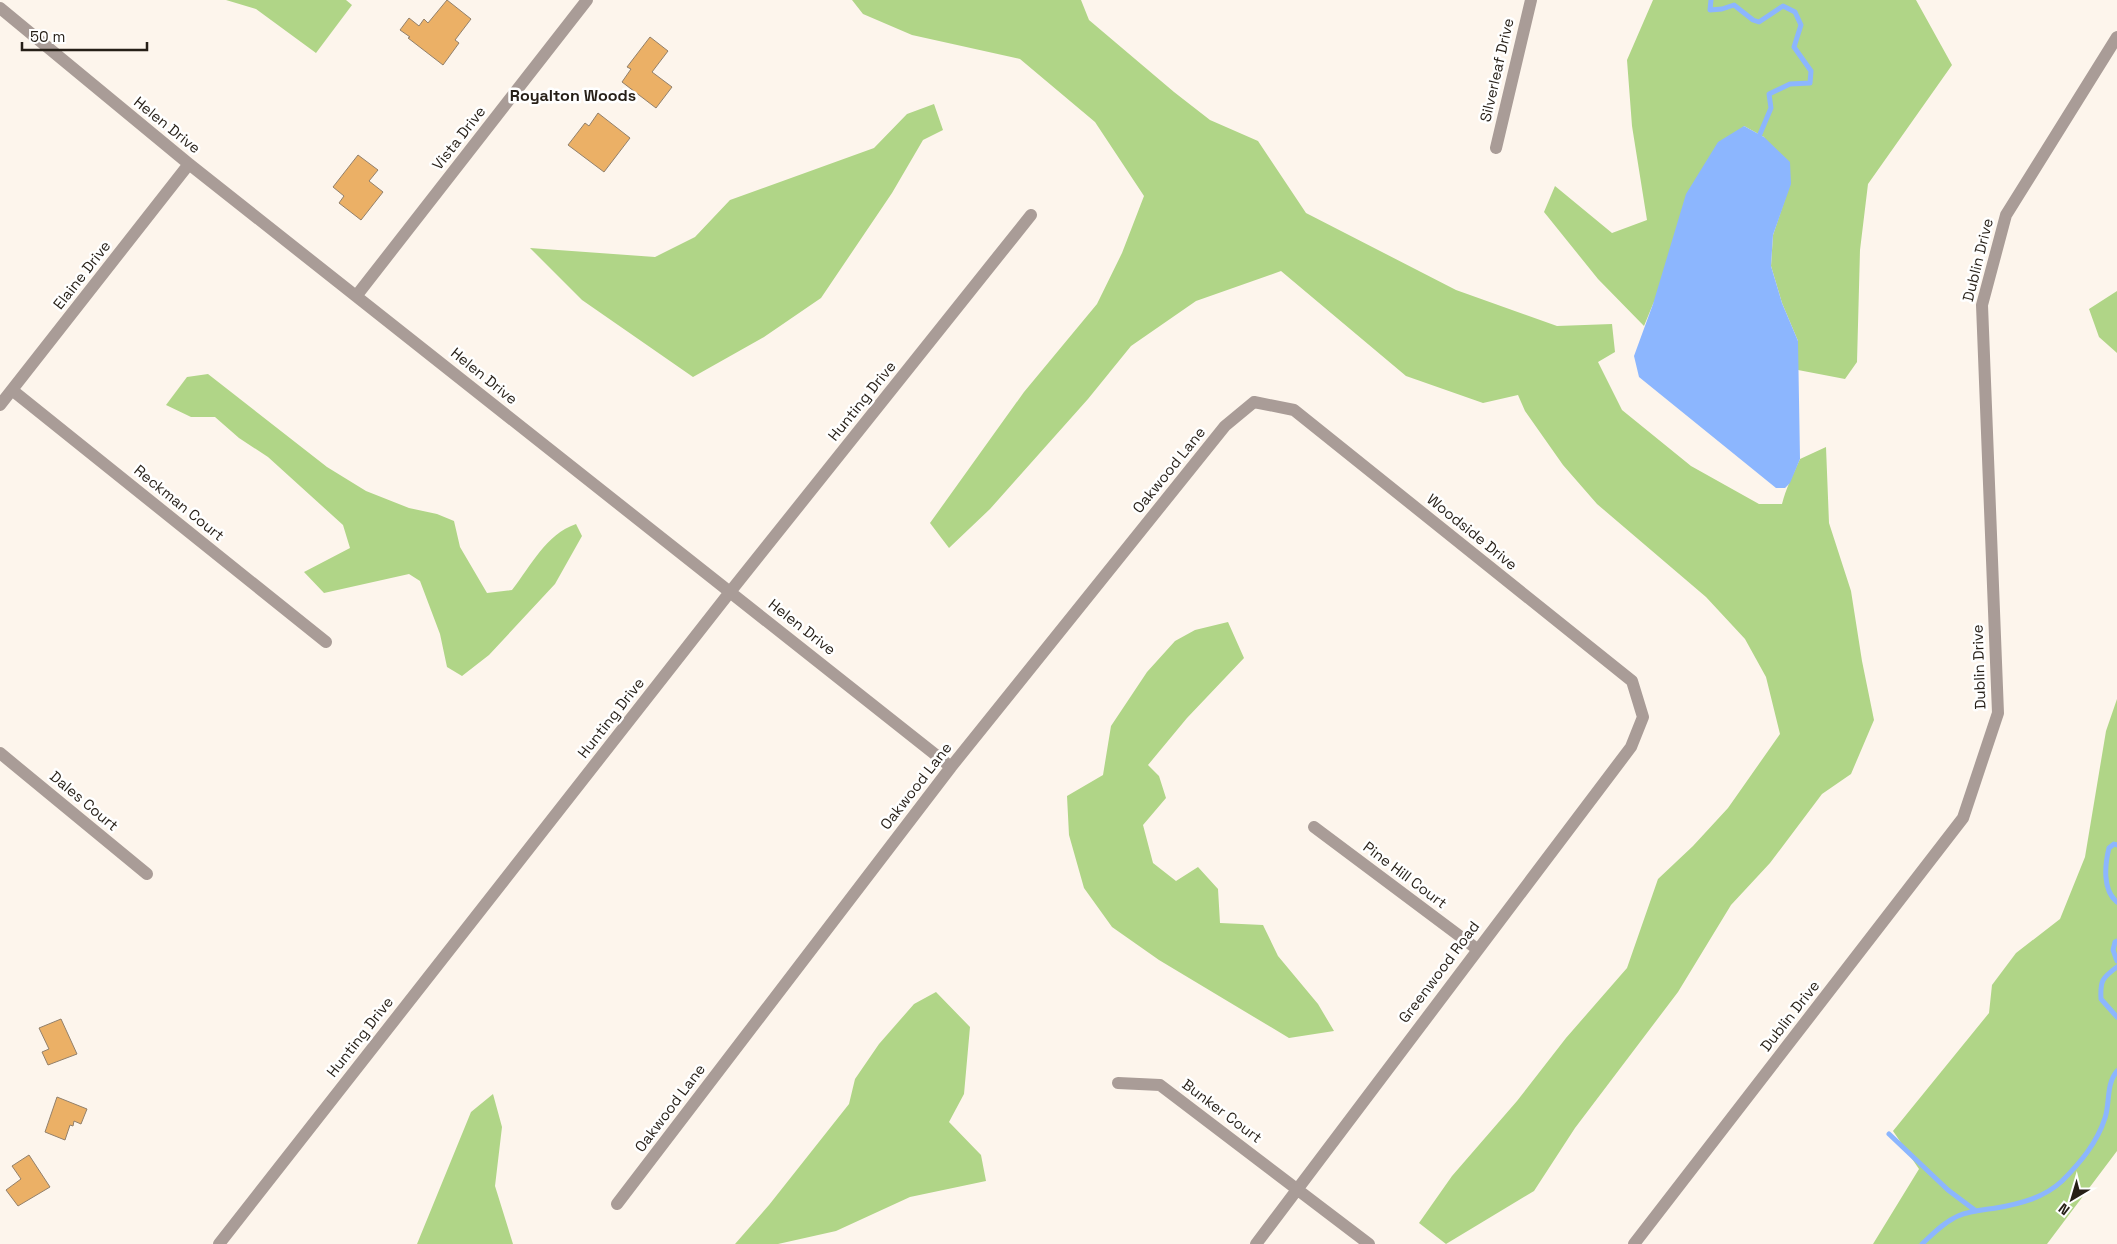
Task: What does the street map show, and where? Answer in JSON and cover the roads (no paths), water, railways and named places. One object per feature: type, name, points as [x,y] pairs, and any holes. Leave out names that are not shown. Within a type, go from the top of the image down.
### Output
[{"type":"street","name":"Vista Drive","points":[[357,295],[587,0]]},
{"type":"street","name":"Silverleaf Drive","points":[[1496,148],[1531,0]]},
{"type":"street","name":"Helen Drive","points":[[0,8],[189,164],[357,295],[951,767]]},
{"type":"street","name":"Dublin Drive","points":[[1634,1244],[1963,818],[1998,713],[1982,305],[2006,215],[2117,37]]},
{"type":"street","name":"Elaine Drive","points":[[0,405],[189,164]]},
{"type":"street","name":"Hunting Drive","points":[[220,1244],[730,592],[1031,215]]},
{"type":"street","name":"Reckman Court","points":[[12,390],[326,642]]},
{"type":"street","name":"Woodside Drive","points":[[1254,402],[1294,410],[1632,681],[1643,717]]},
{"type":"street","name":"Oakwood Lane","points":[[617,1204],[951,767],[1225,426],[1254,402]]},
{"type":"street","name":"Greenwood Road","points":[[1256,1244],[1631,747],[1643,717]]},
{"type":"street","name":"Dales Court","points":[[0,752],[147,874]]},
{"type":"street","name":"Pine Hill Court","points":[[1314,827],[1478,949]]},
{"type":"street","name":"Bunker Court","points":[[1118,1084],[1160,1085],[1298,1188],[1369,1244]]},
{"type":"water","points":[[1744,126],[1764,137],[1790,162],[1791,184],[1773,235],[1771,266],[1782,303],[1798,341],[1800,459],[1790,483],[1785,488],[1776,488],[1639,377],[1634,356],[1653,304],[1686,194],[1718,142]]},
{"type":"waterway","points":[[1711,0],[1710,10],[1734,5],[1753,20],[1759,22],[1783,6],[1795,12],[1801,25],[1794,47],[1811,71],[1810,83],[1790,84],[1769,94],[1771,108],[1760,134]]},
{"type":"waterway","points":[[2117,845],[2114,844],[2109,848],[2106,861],[2107,884],[2112,897],[2117,902]]},
{"type":"waterway","points":[[2117,941],[2113,950],[2117,961]]},
{"type":"waterway","points":[[2117,967],[2103,980],[2101,993],[2101,999],[2117,1017]]},
{"type":"waterway","points":[[1922,1244],[1943,1225],[1958,1216],[2031,1199],[2047,1192],[2062,1181],[2093,1144],[2102,1127],[2111,1082],[2117,1071]]},
{"type":"waterway","points":[[1889,1134],[1948,1190],[1976,1211]]},
{"type":"district","name":"Royalton Woods","points":[[573,95]]}]
